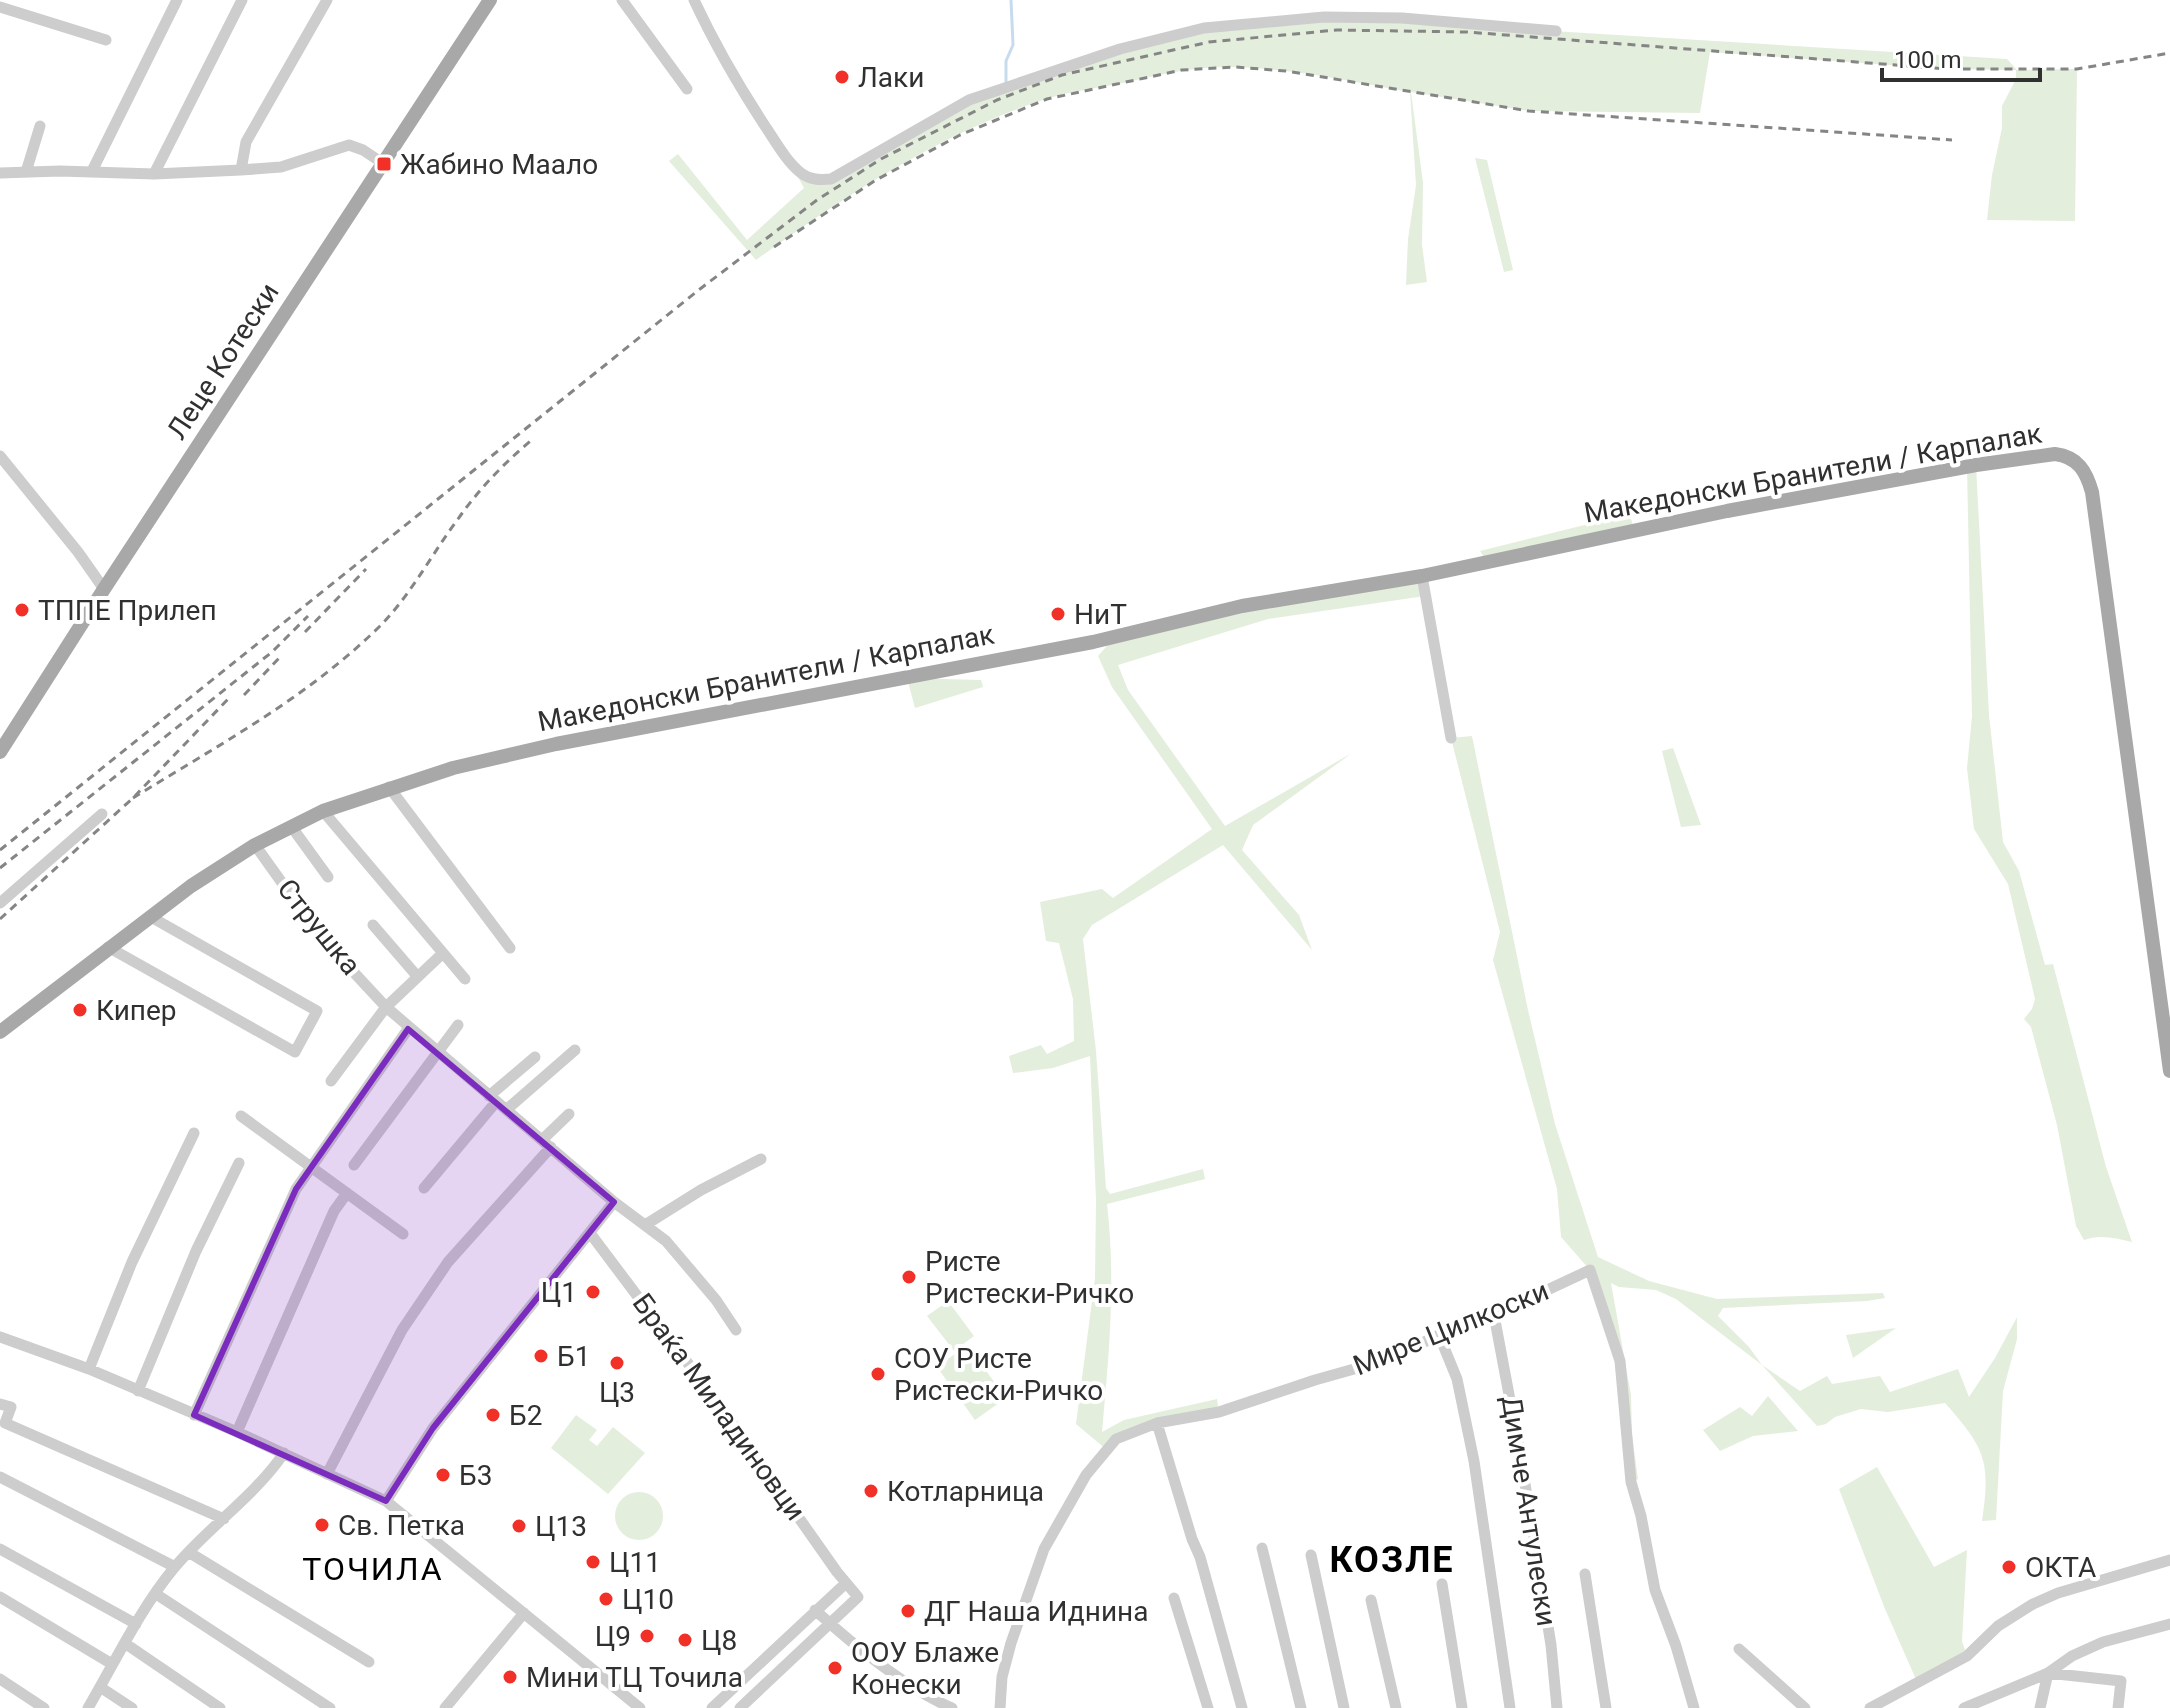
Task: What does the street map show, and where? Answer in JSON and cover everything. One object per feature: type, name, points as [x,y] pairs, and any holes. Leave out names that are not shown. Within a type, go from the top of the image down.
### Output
[{"type":"main road","name":"Леце Котески","points":[[0,752],[490,0]]},
{"type":"main road","name":"Македонски Бранители / Карпалак","points":[[0,1032],[191,886],[255,845],[323,811],[389,787],[482,760],[1093,642],[1242,606],[1422,576],[1647,527],[1976,465],[2055,454],[2066,455],[2074,461],[2087,477],[2092,492],[2170,1071]]},
{"type":"street","points":[[92,171],[177,0]]},
{"type":"street","points":[[154,174],[242,0]]},
{"type":"street","points":[[241,170],[246,142],[327,0]]},
{"type":"street","points":[[622,0],[687,89]]},
{"type":"street","points":[[694,0],[712,37],[782,152],[803,175],[818,180],[831,179],[969,100],[1120,49],[1204,28],[1324,17],[1402,18],[1556,31]]},
{"type":"street","points":[[0,7],[106,40]]},
{"type":"street","points":[[26,172],[40,126]]},
{"type":"street","points":[[0,173],[92,171],[154,174],[281,167],[349,145],[384,164]]},
{"type":"street","points":[[0,456],[104,589]]},
{"type":"street","points":[[1422,576],[1451,738]]},
{"type":"street","points":[[389,787],[510,948]]},
{"type":"street","points":[[323,811],[465,979]]},
{"type":"street","points":[[0,903],[102,814]]},
{"type":"street","name":"Струшка","points":[[291,826],[328,877]]},
{"type":"street","name":"Струшка","points":[[255,845],[320,936],[386,1007],[408,1029],[614,1202],[666,1241],[716,1300],[736,1330]]},
{"type":"street","points":[[108,947],[295,1052],[317,1011],[151,917]]},
{"type":"street","name":"Струшка","points":[[373,925],[417,976]]},
{"type":"street","points":[[331,1081],[386,1007],[443,953]]},
{"type":"street","points":[[354,1165],[458,1025]]},
{"type":"street","points":[[194,1415],[296,1189],[408,1029]]},
{"type":"street","points":[[506,1110],[575,1050]]},
{"type":"street","points":[[424,1188],[492,1099],[535,1057]]},
{"type":"street","points":[[327,1474],[402,1330],[448,1262],[569,1114]]},
{"type":"street","points":[[241,1116],[403,1234]]},
{"type":"street","points":[[89,1369],[132,1262],[194,1133]]},
{"type":"street","points":[[645,1225],[701,1190],[761,1159]]},
{"type":"street","points":[[138,1391],[196,1251],[239,1163]]},
{"type":"street","points":[[237,1432],[334,1211],[347,1193]]},
{"type":"street","points":[[386,1501],[433,1428],[614,1202]]},
{"type":"street","name":"Браќа Миладиновци","points":[[590,1233],[723,1410],[846,1583]]},
{"type":"street","name":"Мире Цилкоски","points":[[1000,1708],[1002,1677],[1011,1643],[1044,1549],[1086,1475],[1116,1439],[1157,1423],[1219,1412],[1386,1360],[1439,1335],[1494,1315],[1590,1270],[1620,1361],[1631,1482],[1655,1590],[1694,1708]]},
{"type":"street","name":"Димче Антулески","points":[[1494,1315],[1551,1645],[1557,1708]]},
{"type":"street","name":"Димче Антулески","points":[[1439,1335],[1457,1379],[1474,1461],[1510,1708]]},
{"type":"street","points":[[0,1337],[89,1369],[237,1432],[386,1501],[640,1708]]},
{"type":"street","points":[[0,1404],[11,1407],[5,1423],[224,1519]]},
{"type":"street","points":[[1157,1423],[1200,1557],[1242,1708]]},
{"type":"street","points":[[88,1708],[136,1624],[175,1567],[257,1486],[284,1453]]},
{"type":"street","points":[[0,1477],[175,1567]]},
{"type":"street","points":[[1262,1548],[1301,1708]]},
{"type":"street","points":[[0,1549],[136,1624]]},
{"type":"street","points":[[190,1553],[369,1662]]},
{"type":"street","points":[[1311,1555],[1344,1708]]},
{"type":"street","points":[[1870,1708],[1967,1656],[1998,1626],[2033,1604],[2058,1593],[2170,1560]]},
{"type":"street","name":"Димче Антулески","points":[[1585,1574],[1606,1708]]},
{"type":"street","points":[[712,1708],[846,1583],[858,1597],[740,1708]]},
{"type":"street","points":[[1442,1584],[1462,1708]]},
{"type":"street","points":[[156,1594],[330,1708]]},
{"type":"street","points":[[0,1597],[112,1664]]},
{"type":"street","points":[[1174,1598],[1208,1708]]},
{"type":"street","points":[[1371,1600],[1396,1708]]},
{"type":"street","points":[[815,1610],[935,1701],[952,1708]]},
{"type":"street","points":[[445,1708],[524,1613]]},
{"type":"street","points":[[1964,1708],[2048,1673],[2072,1656],[2103,1642],[2170,1624]]},
{"type":"street","points":[[126,1644],[220,1708]]},
{"type":"street","points":[[1739,1649],[1805,1708]]},
{"type":"street","points":[[2040,1708],[2048,1673]]},
{"type":"street","points":[[2048,1673],[2121,1681],[2118,1708]]},
{"type":"street","points":[[0,1679],[44,1708]]},
{"type":"street","points":[[100,1687],[132,1708]]},
{"type":"highlighted area","points":[[408,1029],[614,1202],[433,1428],[386,1501],[194,1415],[296,1189]]},
{"type":"green space","points":[[1324,17],[2007,59],[2017,70],[2077,69],[2075,221],[1987,220],[2002,128],[2002,106],[2016,79],[2016,70],[1947,69],[1710,52],[1700,113],[1529,111],[1411,92],[1423,183],[1422,245],[1427,282],[1406,285],[1408,239],[1416,185],[1410,92],[1324,76],[1259,68],[1208,68],[1046,99],[969,130],[895,168],[756,260],[669,161],[678,154],[747,240],[804,188],[789,161],[818,180],[969,100],[1204,28]]},
{"type":"green space","points":[[1475,158],[1487,160],[1513,270],[1504,272]]},
{"type":"green space","points":[[1976,465],[1989,715],[2003,842],[2019,871],[2045,965],[2053,964],[2106,1167],[2132,1242],[2102,1237],[2084,1240],[2076,1226],[2057,1125],[2031,1027],[2024,1019],[2035,999],[2008,884],[1974,829],[1967,768],[1972,716],[1967,467]]},
{"type":"green space","points":[[1629,514],[1635,530],[1486,561],[1480,551]]},
{"type":"green space","points":[[1422,576],[1425,596],[1268,619],[1118,665],[1128,690],[1225,826],[1352,753],[1253,825],[1242,850],[1299,915],[1312,950],[1223,845],[1092,925],[1083,939],[1096,1051],[1106,1188],[1110,1194],[1203,1169],[1205,1179],[1107,1204],[1111,1290],[1102,1432],[1124,1420],[1217,1399],[1219,1412],[1157,1423],[1107,1450],[1076,1424],[1095,1278],[1096,1200],[1090,1056],[1053,1068],[1013,1073],[1009,1056],[1041,1045],[1047,1054],[1074,1041],[1073,999],[1059,943],[1046,941],[1040,902],[1102,889],[1113,898],[1212,829],[1112,687],[1098,656],[1114,638]]},
{"type":"green space","points":[[907,678],[981,680],[983,687],[915,708]]},
{"type":"green space","points":[[1472,736],[1528,1010],[1555,1124],[1598,1257],[1649,1281],[1717,1299],[1883,1293],[1885,1298],[1723,1308],[1718,1316],[1762,1365],[1676,1299],[1656,1290],[1619,1287],[1611,1283],[1631,1395],[1638,1479],[1631,1482],[1620,1361],[1590,1270],[1561,1237],[1557,1189],[1493,960],[1500,932],[1451,738]]},
{"type":"green space","points":[[1673,748],[1701,825],[1681,827],[1662,751]]},
{"type":"green space","points":[[948,1301],[974,1336],[954,1351],[927,1316]]},
{"type":"green space","points":[[2017,1317],[2017,1339],[2003,1391],[1996,1520],[1982,1521],[1986,1484],[1982,1456],[1969,1432],[1945,1403],[1888,1412],[1861,1409],[1817,1426],[1762,1365],[1800,1391],[1827,1376],[1832,1384],[1880,1376],[1890,1392],[1958,1369],[1969,1397]]},
{"type":"green space","points":[[1896,1328],[1853,1358],[1846,1335]]},
{"type":"green space","points":[[967,1345],[1006,1398],[975,1420],[937,1367]]},
{"type":"green space","points":[[1768,1396],[1798,1431],[1753,1436],[1720,1451],[1703,1430],[1740,1407],[1752,1416]]},
{"type":"green space","points":[[576,1415],[597,1430],[589,1440],[597,1446],[613,1427],[645,1453],[608,1494],[551,1448]]},
{"type":"green space","points":[[1877,1467],[1934,1567],[1967,1550],[1962,1641],[1967,1656],[1918,1684],[1885,1609],[1839,1489]]},
{"type":"green space","points":[[639,1492],[656,1499],[663,1516],[656,1533],[639,1540],[622,1533],[615,1516],[622,1499]]},
{"type":"waterway","points":[[1006,83],[1006,61],[1013,45],[1011,0]]},
{"type":"railway","points":[[0,850],[700,289],[817,200],[881,159],[997,100],[1062,75],[1209,42],[1337,30],[1467,32],[1947,69],[2077,69],[2170,53]]},
{"type":"railway","points":[[774,247],[876,180],[960,135],[1047,99],[1182,70],[1235,67],[1286,71],[1529,111],[1952,140]]},
{"type":"railway","points":[[133,798],[292,698],[379,627],[401,602],[466,508],[533,439]]},
{"type":"railway","points":[[305,632],[366,569]]},
{"type":"railway","points":[[0,868],[272,652],[308,616]]},
{"type":"railway","points":[[244,695],[282,655]]},
{"type":"railway","points":[[0,919],[133,798],[231,696]]},
{"type":"place","name":"Лаки","points":[[842,77]]},
{"type":"place","name":"Жабино Маало","points":[[384,164]]},
{"type":"place","name":"ТППЕ Прилеп","points":[[22,610]]},
{"type":"place","name":"НиТ","points":[[1058,614]]},
{"type":"place","name":"Кипер","points":[[80,1010]]},
{"type":"place","name":"Ристе Ристески-Ричко","points":[[909,1277]]},
{"type":"place","name":"Ц1","points":[[593,1292]]},
{"type":"place","name":"Б1","points":[[541,1356]]},
{"type":"place","name":"Ц3","points":[[617,1363]]},
{"type":"place","name":"СОУ Ристе Ристески-Ричко","points":[[878,1374]]},
{"type":"place","name":"Б2","points":[[493,1415]]},
{"type":"place","name":"Б3","points":[[443,1475]]},
{"type":"place","name":"Котларница","points":[[871,1491]]},
{"type":"place","name":"Св. Петка","points":[[322,1525]]},
{"type":"place","name":"Ц13","points":[[519,1526]]},
{"type":"place","name":"Ц11","points":[[593,1562]]},
{"type":"place","name":"ОКТА","points":[[2009,1567]]},
{"type":"place","name":"Ц10","points":[[606,1599]]},
{"type":"place","name":"ДГ Наша Иднина","points":[[908,1611]]},
{"type":"place","name":"Ц9","points":[[647,1636]]},
{"type":"place","name":"Ц8","points":[[685,1640]]},
{"type":"place","name":"ООУ Блаже Конески","points":[[835,1668]]},
{"type":"place","name":"Мини ТЦ Точила","points":[[510,1677]]},
{"type":"district","name":"КОЗЛЕ","points":[[1392,1560]]},
{"type":"district","name":"ТОЧИЛА","points":[[373,1569]]}]
